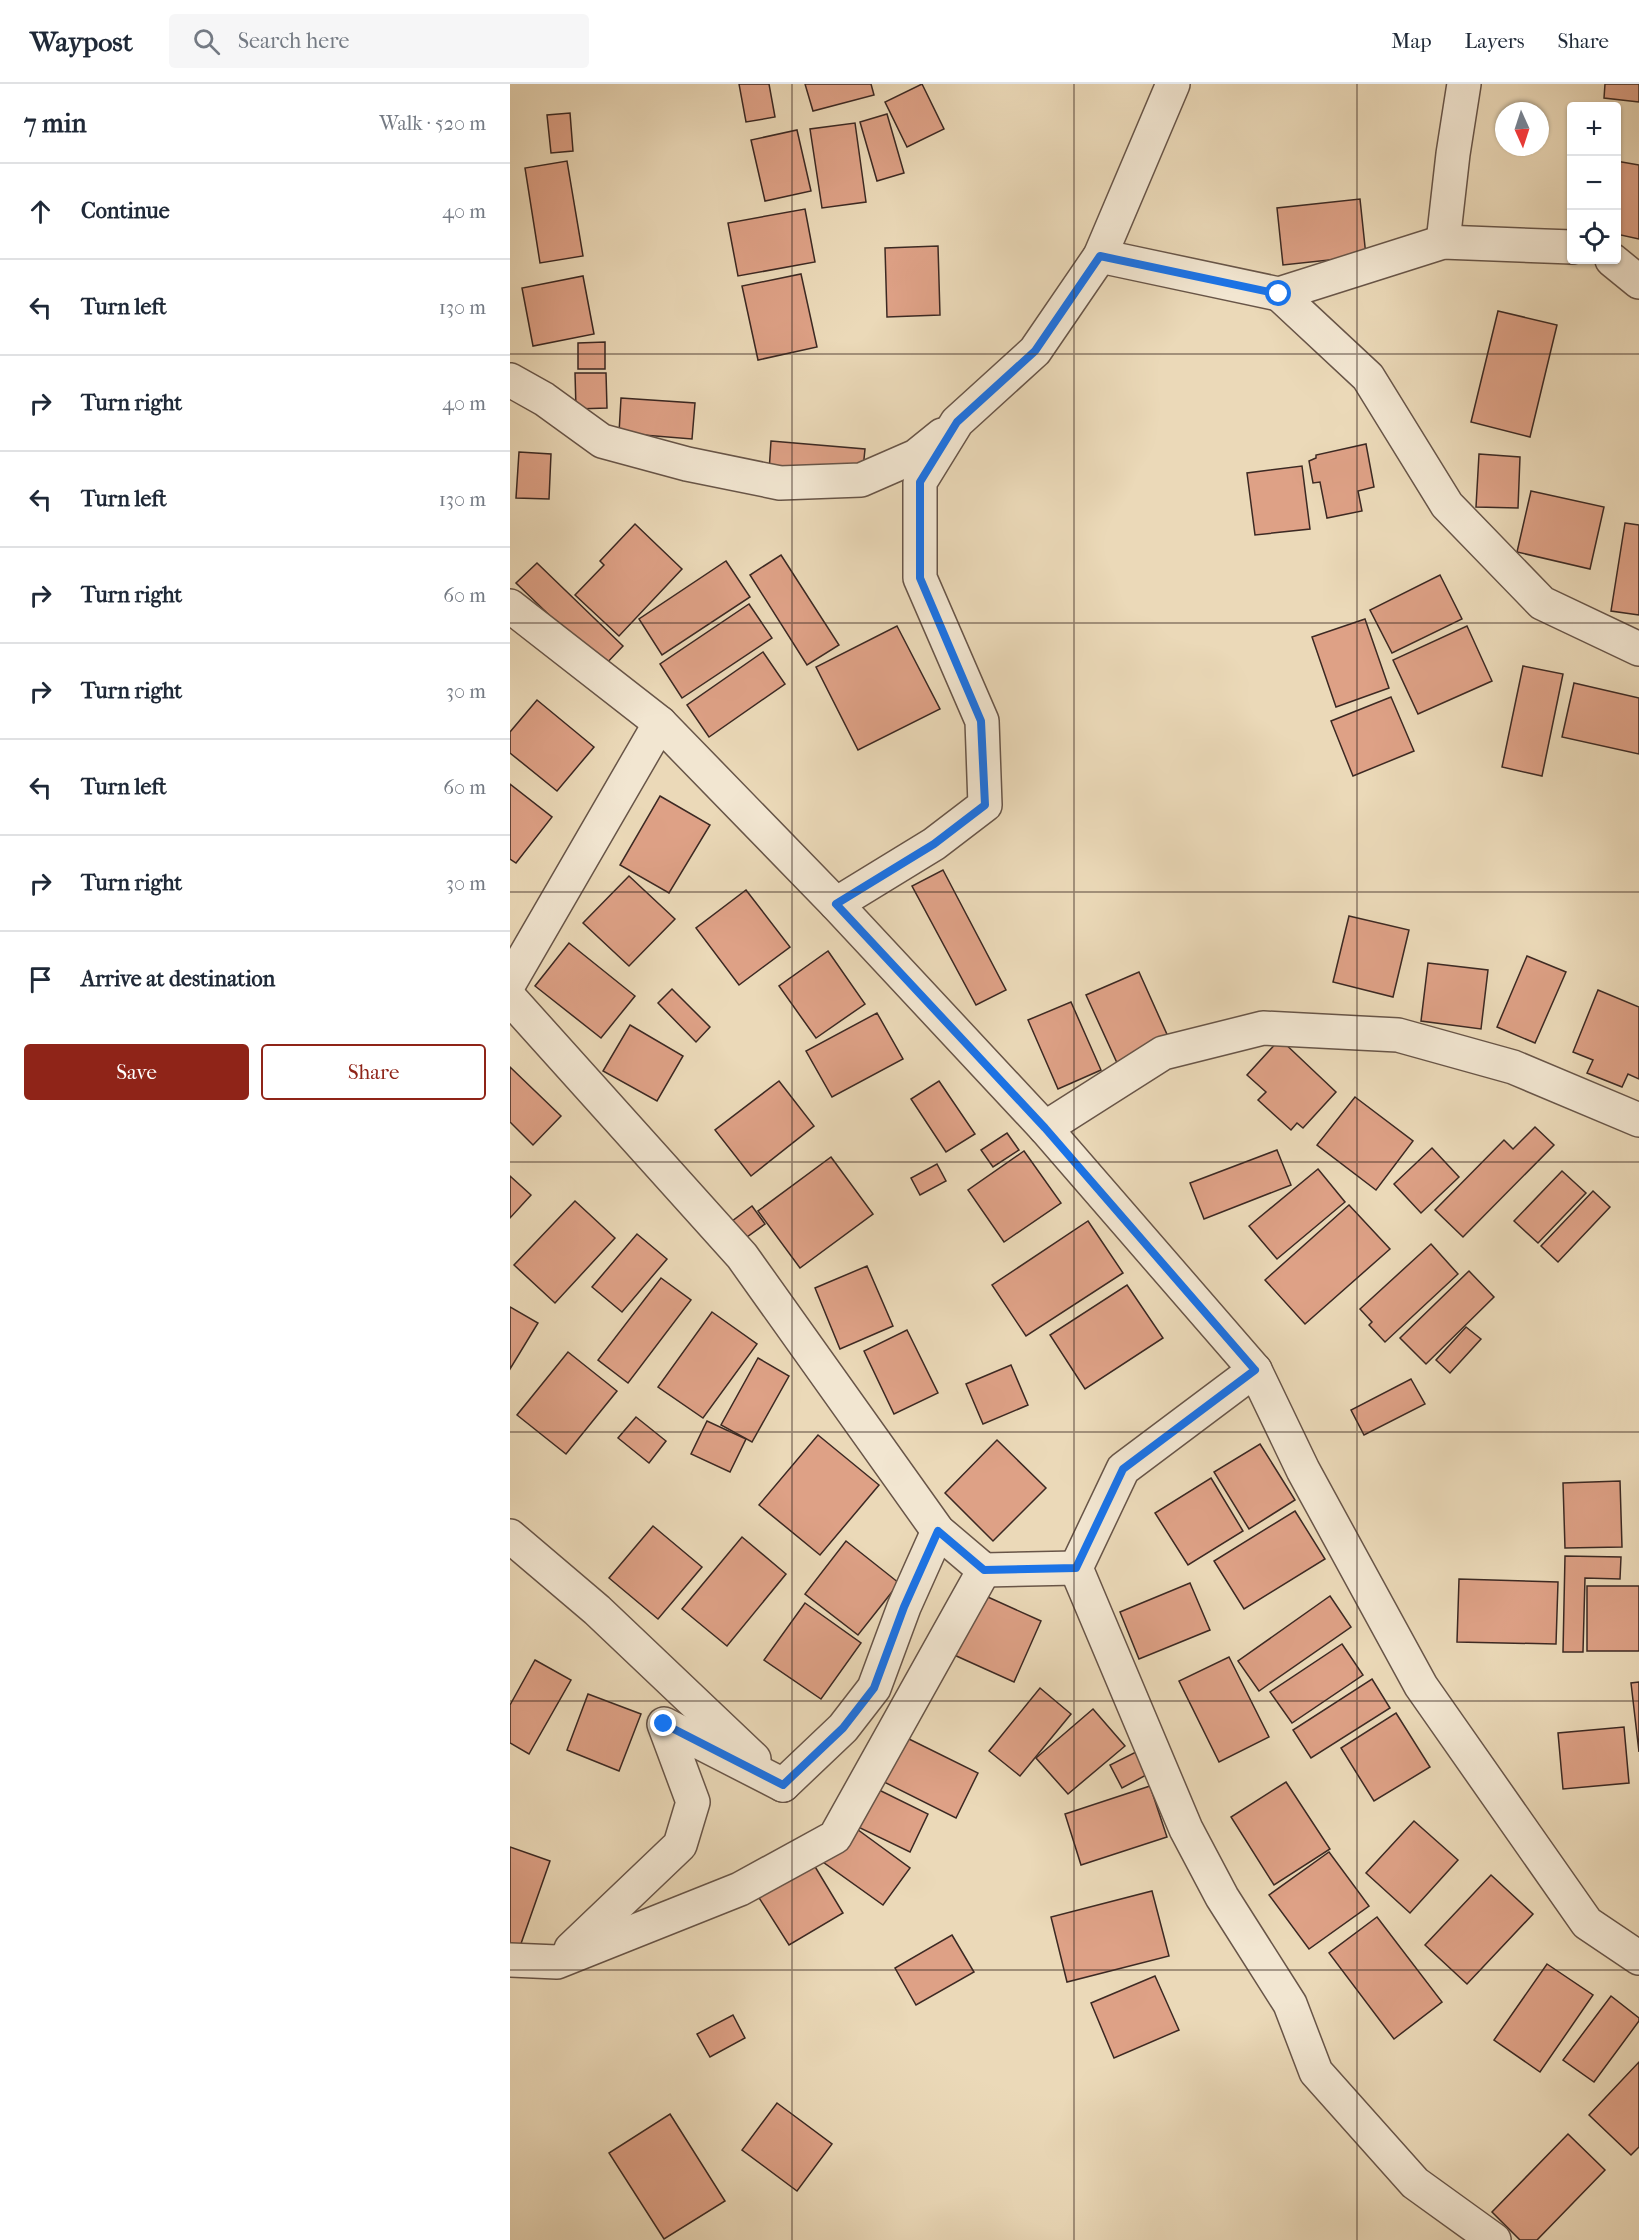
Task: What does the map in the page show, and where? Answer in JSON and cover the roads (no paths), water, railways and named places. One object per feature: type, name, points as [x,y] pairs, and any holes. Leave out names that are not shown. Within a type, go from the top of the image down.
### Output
[{"type":"street","points":[[510,380],[544,399],[602,441],[687,464],[780,483],[861,480],[916,456],[1035,351],[1100,256],[1173,84]]},
{"type":"street","points":[[1443,242],[1464,84]]},
{"type":"street","points":[[1100,256],[1279,294],[1443,242],[1567,247]]},
{"type":"street","points":[[1617,264],[1639,282]]},
{"type":"street","points":[[1279,294],[1368,377],[1447,505],[1542,603],[1639,649]]},
{"type":"street","points":[[836,904],[934,844],[985,805],[981,721],[920,578],[920,482],[957,422]]},
{"type":"street","points":[[510,606],[660,723],[836,904],[1045,1128],[1255,1370],[1304,1470],[1421,1686],[1587,1923],[1639,1958]]},
{"type":"street","points":[[510,982],[660,723]]},
{"type":"street","points":[[510,998],[742,1256],[938,1531],[984,1570],[1076,1568]]},
{"type":"street","points":[[1045,1128],[1163,1053],[1263,1028],[1398,1035],[1513,1067],[1639,1120]]},
{"type":"street","points":[[1255,1370],[1123,1469],[1076,1568],[1186,1829],[1222,1897],[1290,2004],[1316,2072],[1415,2183],[1494,2240]]},
{"type":"street","points":[[783,1785],[843,1728],[874,1688],[904,1607],[938,1531]]},
{"type":"street","points":[[510,1536],[597,1610],[783,1785]]},
{"type":"street","points":[[510,1960],[557,1962],[740,1888],[835,1837],[984,1570]]},
{"type":"street","points":[[557,1962],[680,1845],[693,1802],[664,1724],[783,1785]]}]
